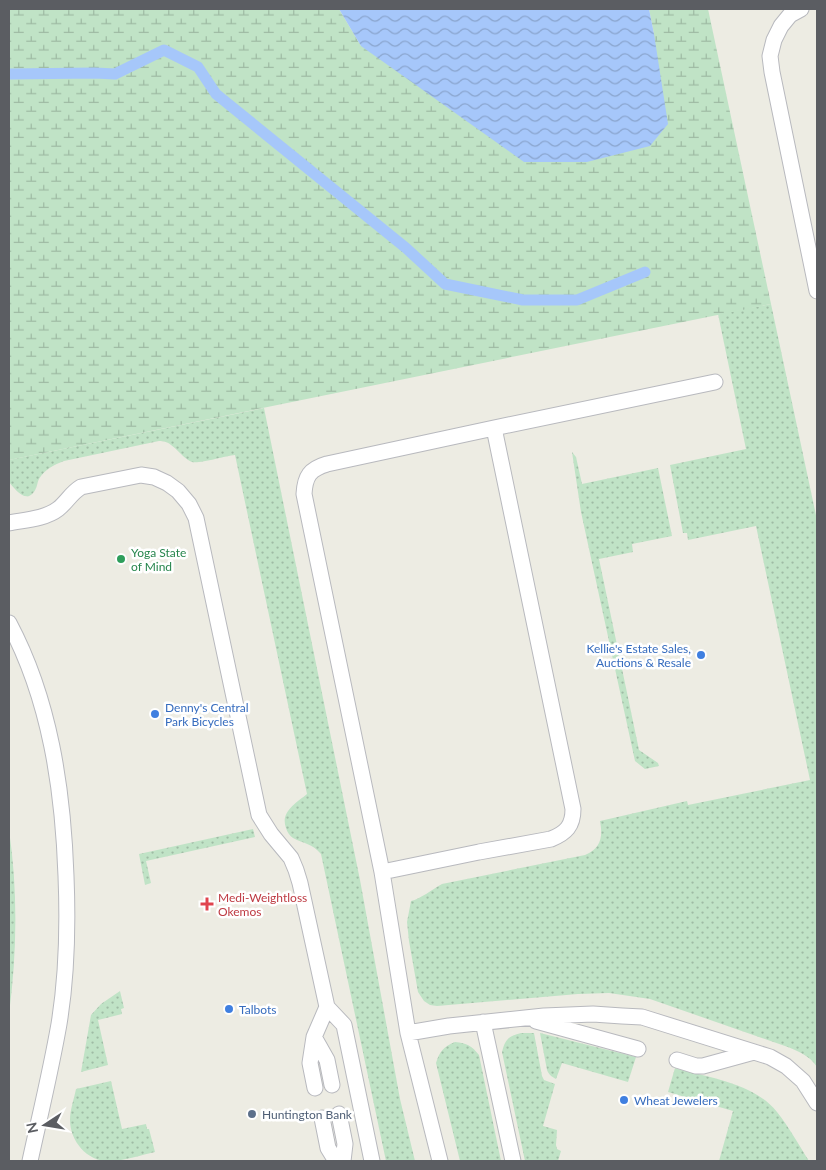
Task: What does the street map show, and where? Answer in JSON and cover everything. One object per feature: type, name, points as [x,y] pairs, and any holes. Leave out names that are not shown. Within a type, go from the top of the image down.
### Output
[{"type":"lane","points":[[801,9],[790,15],[781,26],[774,40],[770,56],[817,291]]},
{"type":"lane","points":[[440,1161],[408,1033],[382,872],[304,494],[305,483],[309,474],[317,467],[326,464],[715,382]]},
{"type":"lane","points":[[382,872],[551,839],[562,835],[573,818],[573,809],[494,428]]},
{"type":"lane","points":[[9,524],[45,516],[57,510],[81,487],[141,475],[154,477],[167,483],[178,491],[189,504],[196,518],[259,815],[270,834],[290,858],[296,870],[327,1007],[344,1025],[372,1161]]},
{"type":"lane","points":[[9,623],[19,642],[43,710],[59,786],[65,847],[66,965],[59,1023],[30,1161]]},
{"type":"lane","points":[[316,1088],[310,1063],[314,1037],[327,1007]]},
{"type":"lane","points":[[408,1033],[449,1026],[544,1016],[593,1014],[642,1017],[770,1058],[786,1066],[803,1081],[817,1104]]},
{"type":"lane","points":[[526,1018],[638,1049]]},
{"type":"lane","points":[[483,1022],[513,1161]]},
{"type":"lane","points":[[314,1037],[327,1060],[332,1085]]},
{"type":"lane","points":[[677,1060],[696,1066],[703,1066],[754,1052]]},
{"type":"lane","points":[[338,1114],[345,1144],[343,1161]]},
{"type":"lane","points":[[322,1118],[328,1148],[336,1161]]},
{"type":"green space","points":[[9,9],[339,9],[361,46],[654,34],[649,9],[708,9],[771,304],[9,460]]},
{"type":"green space","points":[[771,304],[817,520],[817,1067],[807,1056],[785,1046],[650,999],[609,993],[430,1005],[424,1001],[418,992],[407,922],[411,901],[442,884],[585,855],[595,849],[600,841],[600,821],[687,801],[688,805],[810,780],[756,526],[688,540],[687,533],[683,533],[670,465],[746,449],[718,314]]},
{"type":"green space","points":[[264,408],[360,880],[400,1099],[415,1161],[386,1161],[321,854],[311,846],[293,838],[286,828],[285,817],[290,808],[307,794],[235,455],[192,462],[168,443],[159,441],[64,461],[44,473],[30,496],[20,493],[9,482],[9,460]]},
{"type":"green space","points":[[572,452],[576,457],[582,484],[658,468],[672,536],[632,544],[633,552],[599,559],[639,750],[658,763],[659,766],[645,769],[635,761],[581,512]]},
{"type":"green space","points":[[253,829],[255,837],[146,861],[151,883],[145,885],[139,854]]},
{"type":"green space","points":[[9,830],[14,876],[15,945],[9,1014]]},
{"type":"green space","points":[[120,991],[124,1008],[121,1009],[122,1014],[98,1020],[108,1065],[81,1072],[91,1015],[101,1004]]},
{"type":"green space","points":[[521,1033],[534,1033],[542,1076],[544,1080],[555,1084],[543,1126],[557,1130],[556,1145],[557,1149],[561,1151],[558,1161],[525,1161],[502,1052],[504,1044],[508,1039]]},
{"type":"green space","points":[[540,1033],[636,1057],[628,1082],[562,1063],[556,1079],[547,1070]]},
{"type":"green space","points":[[455,1042],[469,1045],[479,1055],[501,1161],[460,1161],[436,1063],[442,1050]]},
{"type":"green space","points":[[675,1068],[730,1083],[756,1094],[777,1112],[809,1161],[719,1161],[733,1111],[668,1092]]},
{"type":"green space","points":[[111,1081],[122,1129],[146,1124],[155,1152],[124,1160],[104,1161],[89,1155],[77,1143],[73,1136],[70,1120],[76,1089]]},
{"type":"water","points":[[339,9],[649,9],[668,124],[650,146],[587,162],[524,162],[361,46]]},
{"type":"waterway","points":[[9,74],[115,74],[164,50],[198,67],[216,94],[406,248],[445,284],[523,300],[577,300],[645,272]]},
{"type":"place","name":"Yoga State of Mind","points":[[121,559]]},
{"type":"place","name":"Kellie's Estate Sales, Auctions & Resale","points":[[701,655]]},
{"type":"place","name":"Denny's Central Park Bicycles","points":[[155,714]]},
{"type":"place","name":"Medi-Weightloss Okemos","points":[[207,904]]},
{"type":"place","name":"Talbots","points":[[229,1009]]},
{"type":"place","name":"Wheat Jewelers","points":[[624,1100]]},
{"type":"place","name":"Huntington Bank","points":[[252,1114]]}]
